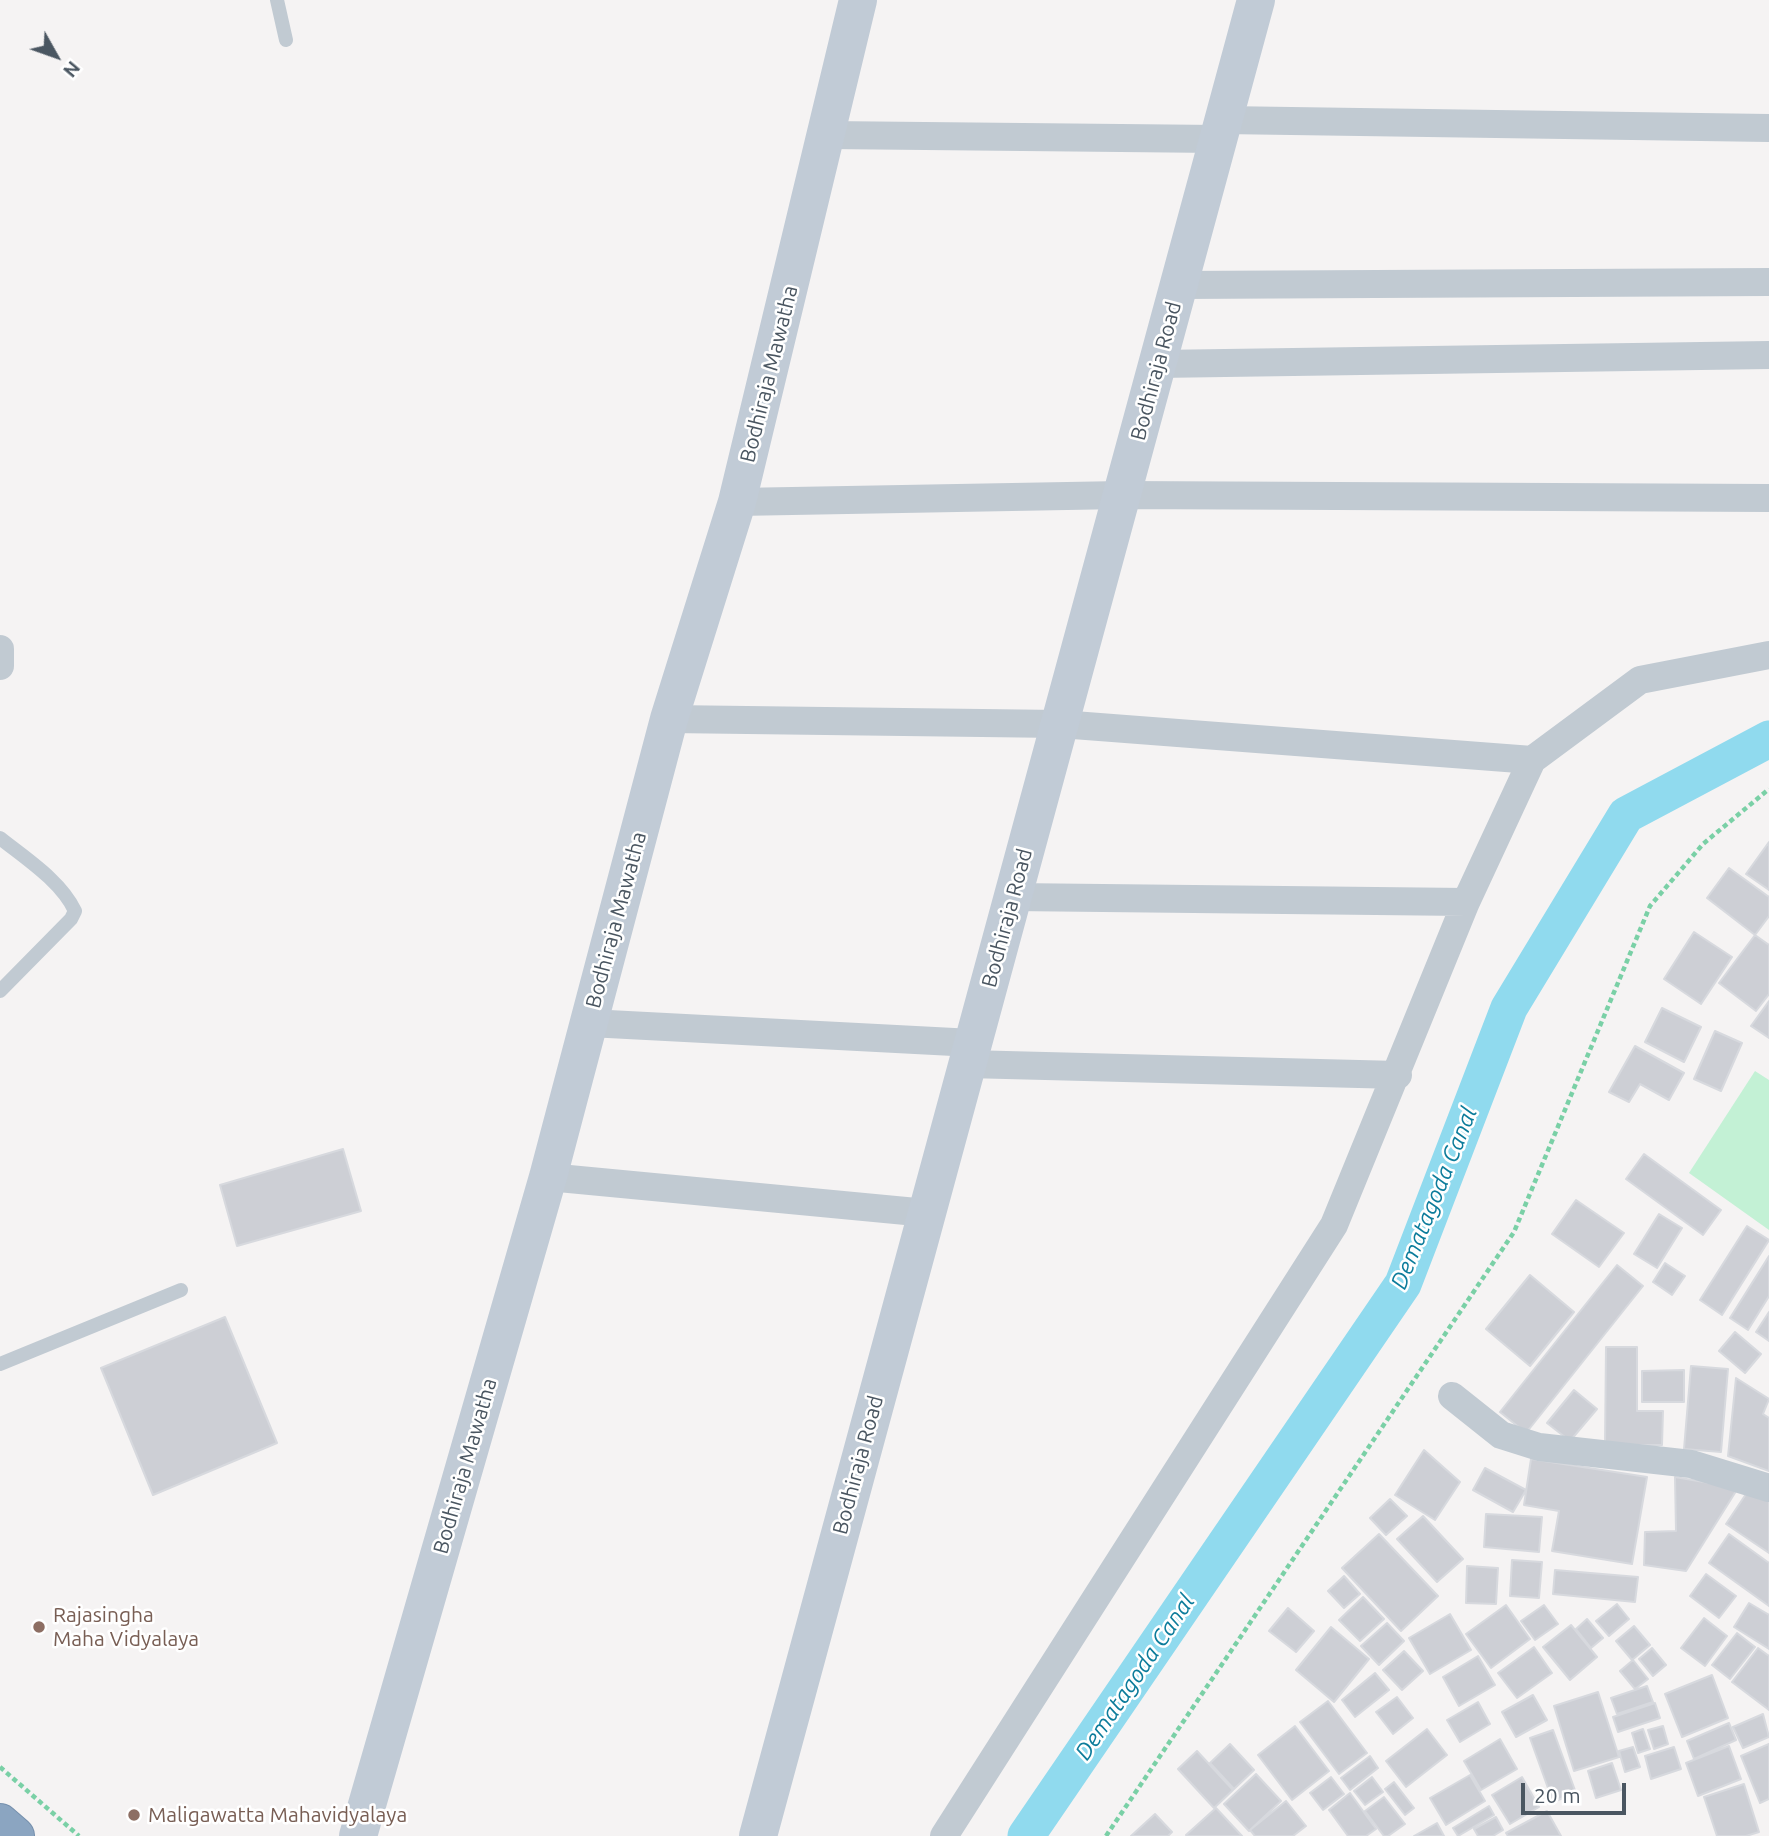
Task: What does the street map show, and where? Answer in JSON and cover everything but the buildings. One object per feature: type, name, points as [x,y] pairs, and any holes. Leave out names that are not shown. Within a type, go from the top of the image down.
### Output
[{"type":"highway","points":[[0,1823],[15,1836]]},
{"type":"street","name":"Bodhiraja Mawatha","points":[[358,1836],[548,1177],[669,719],[737,502],[858,0]]},
{"type":"street","name":"Bodhiraja Road","points":[[758,1836],[1256,0]]},
{"type":"street","points":[[827,135],[1221,129],[1769,128]]},
{"type":"street","points":[[1179,285],[1769,282]]},
{"type":"street","points":[[1157,364],[1769,355]]},
{"type":"street","points":[[737,502],[1122,495],[1769,498]]},
{"type":"street","points":[[0,649],[0,666]]},
{"type":"street","points":[[944,1836],[1334,1225],[1398,1075],[1466,902],[1532,760],[1640,680],[1769,655]]},
{"type":"street","points":[[669,719],[1060,724],[1532,760]]},
{"type":"street","points":[[1012,897],[1466,902]]},
{"type":"street","points":[[589,1023],[970,1054],[1398,1075]]},
{"type":"street","points":[[548,1177],[927,1213]]},
{"type":"street","points":[[1452,1396],[1501,1435],[1539,1447],[1691,1464],[1769,1488]]},
{"type":"lane","points":[[277,0],[286,40]]},
{"type":"lane","points":[[0,838],[71,901],[75,911],[71,919],[0,991]]},
{"type":"lane","points":[[0,1364],[181,1290]]},
{"type":"path","points":[[1106,1836],[1514,1232],[1650,906],[1703,844],[1769,789]]},
{"type":"path","points":[[0,1767],[79,1836]]},
{"type":"green space","points":[[1755,1071],[1769,1080],[1769,1230],[1689,1173]]},
{"type":"waterway","name":"Dematagoda Canal","points":[[1026,1836],[1403,1284],[1509,1008],[1626,815],[1769,739]]},
{"type":"place","name":"Rajasingha Maha Vidyalaya","points":[[39,1627]]},
{"type":"place","name":"Maligawatta Mahavidyalaya","points":[[134,1815]]}]
